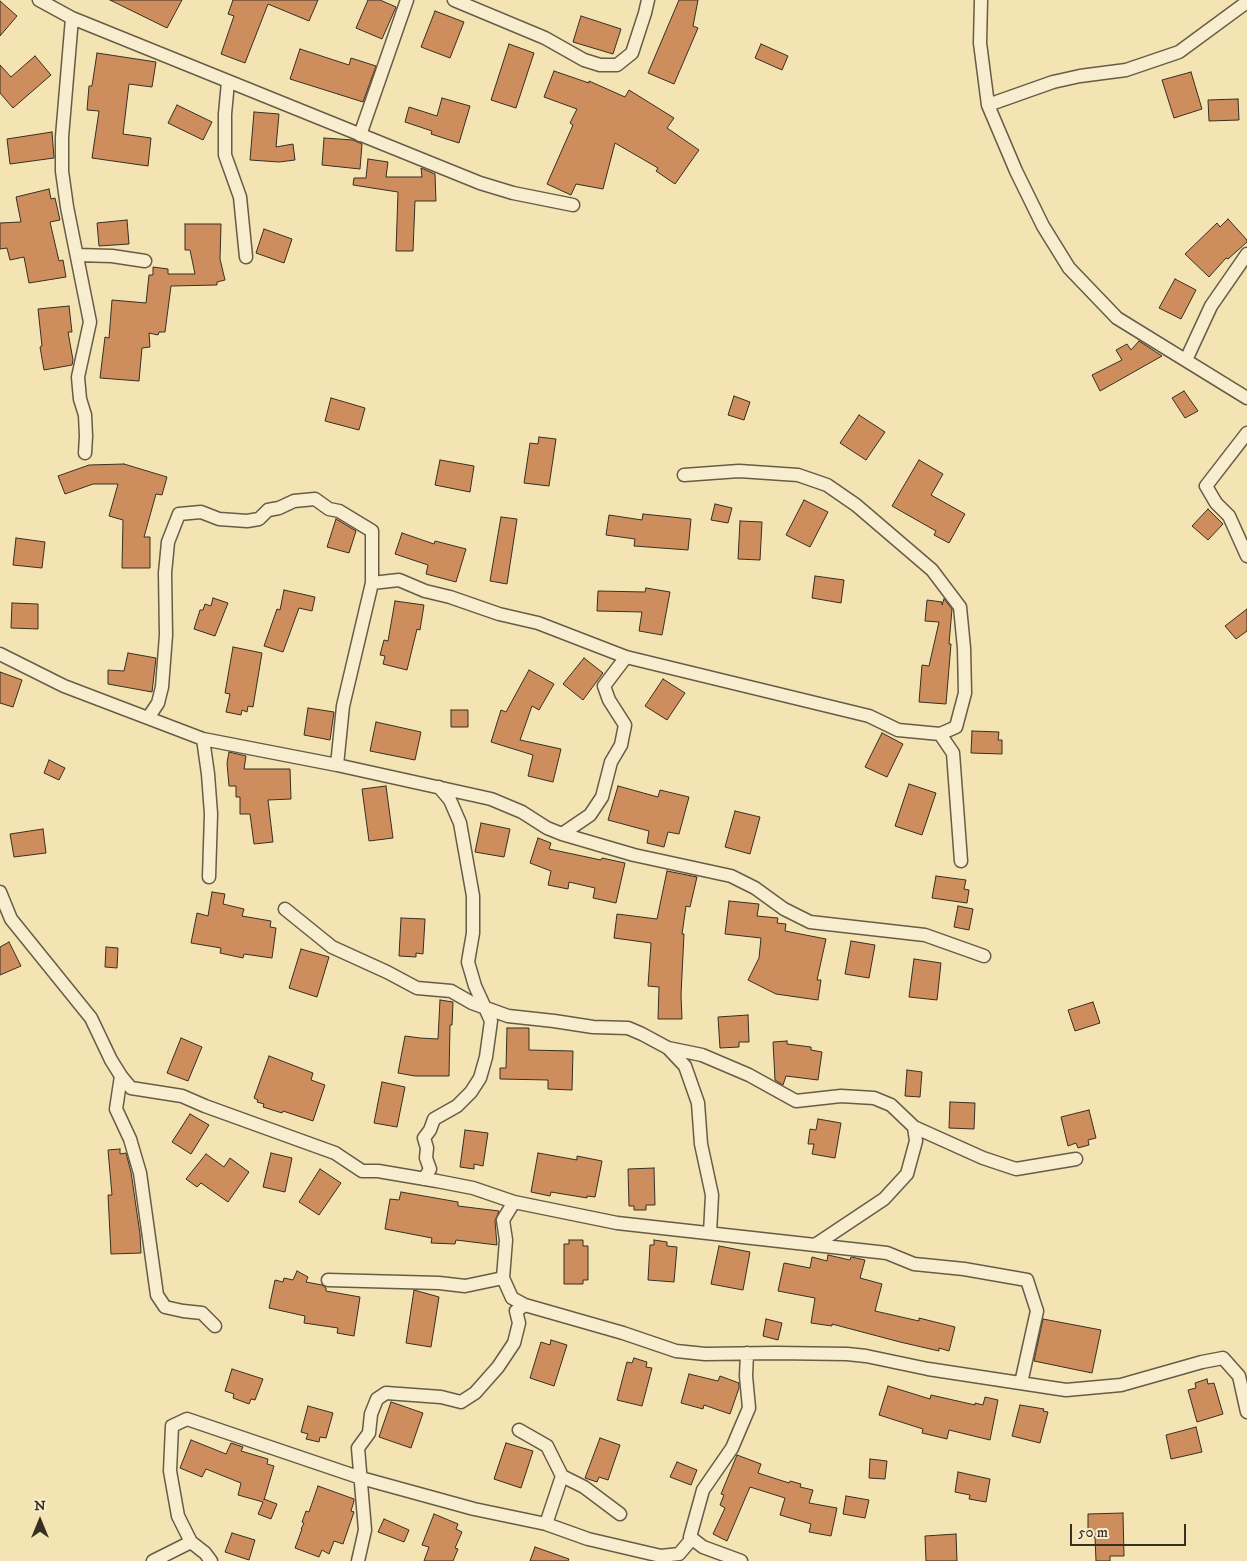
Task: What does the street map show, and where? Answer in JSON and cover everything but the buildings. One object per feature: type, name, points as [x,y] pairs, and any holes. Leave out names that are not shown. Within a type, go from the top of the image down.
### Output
[{"type":"street","points":[[39,0],[72,18],[480,183],[513,193],[573,205]]},
{"type":"street","points":[[360,135],[407,0]]},
{"type":"street","points":[[454,0],[545,38],[584,60],[600,65],[617,65],[632,53],[648,0]]},
{"type":"street","points":[[981,0],[980,42],[988,105],[1016,171],[1043,226],[1069,268],[1117,318],[1247,398]]},
{"type":"street","points":[[988,105],[1053,82],[1080,76],[1126,70],[1179,52],[1247,2]]},
{"type":"street","points":[[72,18],[62,137],[62,171],[67,207],[90,322],[78,377],[80,399],[85,415],[85,453]]},
{"type":"street","points":[[228,82],[225,155],[240,197],[246,257]]},
{"type":"street","points":[[1186,360],[1211,306],[1247,254]]},
{"type":"street","points":[[77,255],[112,256],[144,260]]},
{"type":"street","points":[[1247,433],[1206,486],[1216,502],[1229,516],[1247,556]]},
{"type":"street","points":[[372,583],[399,580],[425,591],[450,597],[499,614],[538,623],[626,657],[870,716],[898,730],[940,734],[956,727],[965,693],[964,648],[960,607],[932,570],[856,505],[827,485],[798,475],[739,471],[684,475]]},
{"type":"street","points":[[148,718],[158,702],[162,687],[166,635],[165,572],[167,550],[168,542],[179,514],[201,512],[219,519],[247,521],[259,519],[268,510],[279,508],[294,501],[315,499],[329,509],[339,511],[372,531],[372,583],[343,706],[337,765]]},
{"type":"street","points":[[0,654],[64,686],[203,740],[337,765],[491,799],[522,812],[547,828],[562,834],[634,855],[731,876],[756,888],[784,909],[810,922],[925,935],[984,956]]},
{"type":"street","points":[[562,834],[590,815],[602,797],[612,762],[621,745],[624,725],[609,700],[604,686],[626,657]]},
{"type":"street","points":[[940,734],[954,753],[961,861]]},
{"type":"street","points":[[203,740],[211,814],[208,877]]},
{"type":"street","points":[[424,1179],[430,1169],[426,1158],[427,1148],[424,1138],[430,1130],[434,1119],[456,1106],[471,1092],[480,1078],[486,1057],[491,1021],[475,986],[468,962],[473,933],[473,896],[460,823],[450,800],[439,787]]},
{"type":"street","points":[[0,892],[11,919],[91,1018],[111,1060],[131,1088],[182,1096],[335,1152],[362,1171],[378,1171],[473,1188],[514,1202],[617,1222],[887,1252],[914,1264],[964,1269],[1028,1280],[1037,1311],[1021,1383]]},
{"type":"street","points":[[285,909],[332,947],[417,988],[451,990],[472,1003],[508,1016],[554,1020],[592,1027],[628,1028],[668,1048],[702,1055],[749,1075],[796,1100],[841,1096],[874,1098],[891,1105],[914,1127],[983,1158],[1016,1170],[1076,1159]]},
{"type":"street","points":[[668,1048],[685,1066],[698,1103],[701,1144],[712,1195],[710,1233]]},
{"type":"street","points":[[121,1076],[116,1109],[130,1139],[140,1173],[157,1295],[165,1307],[202,1313],[215,1326]]},
{"type":"street","points":[[815,1245],[884,1199],[907,1174],[916,1141],[914,1127]]},
{"type":"street","points":[[514,1202],[503,1220],[506,1240],[503,1278],[512,1298],[525,1305],[623,1332],[676,1351],[705,1354],[847,1354],[866,1356],[928,1370],[1066,1390],[1121,1385],[1202,1362],[1223,1358],[1239,1376],[1247,1412]]},
{"type":"street","points":[[328,1280],[439,1283],[465,1286],[503,1278]]},
{"type":"street","points":[[358,1561],[365,1530],[358,1448],[369,1432],[371,1414],[377,1399],[386,1392],[441,1397],[461,1402],[475,1393],[498,1367],[514,1343],[518,1323],[516,1311],[525,1305]]},
{"type":"street","points":[[741,1561],[703,1547],[690,1537],[703,1490],[732,1448],[748,1408],[747,1353]]},
{"type":"street","points":[[211,1561],[205,1553],[191,1542],[178,1516],[170,1471],[172,1426],[186,1419],[362,1478],[474,1509],[546,1524],[588,1539],[661,1559],[679,1554],[690,1541]]},
{"type":"street","points":[[519,1430],[547,1446],[562,1476],[584,1487],[620,1514]]},
{"type":"street","points":[[546,1524],[562,1476]]},
{"type":"street","points":[[153,1561],[191,1542]]}]
